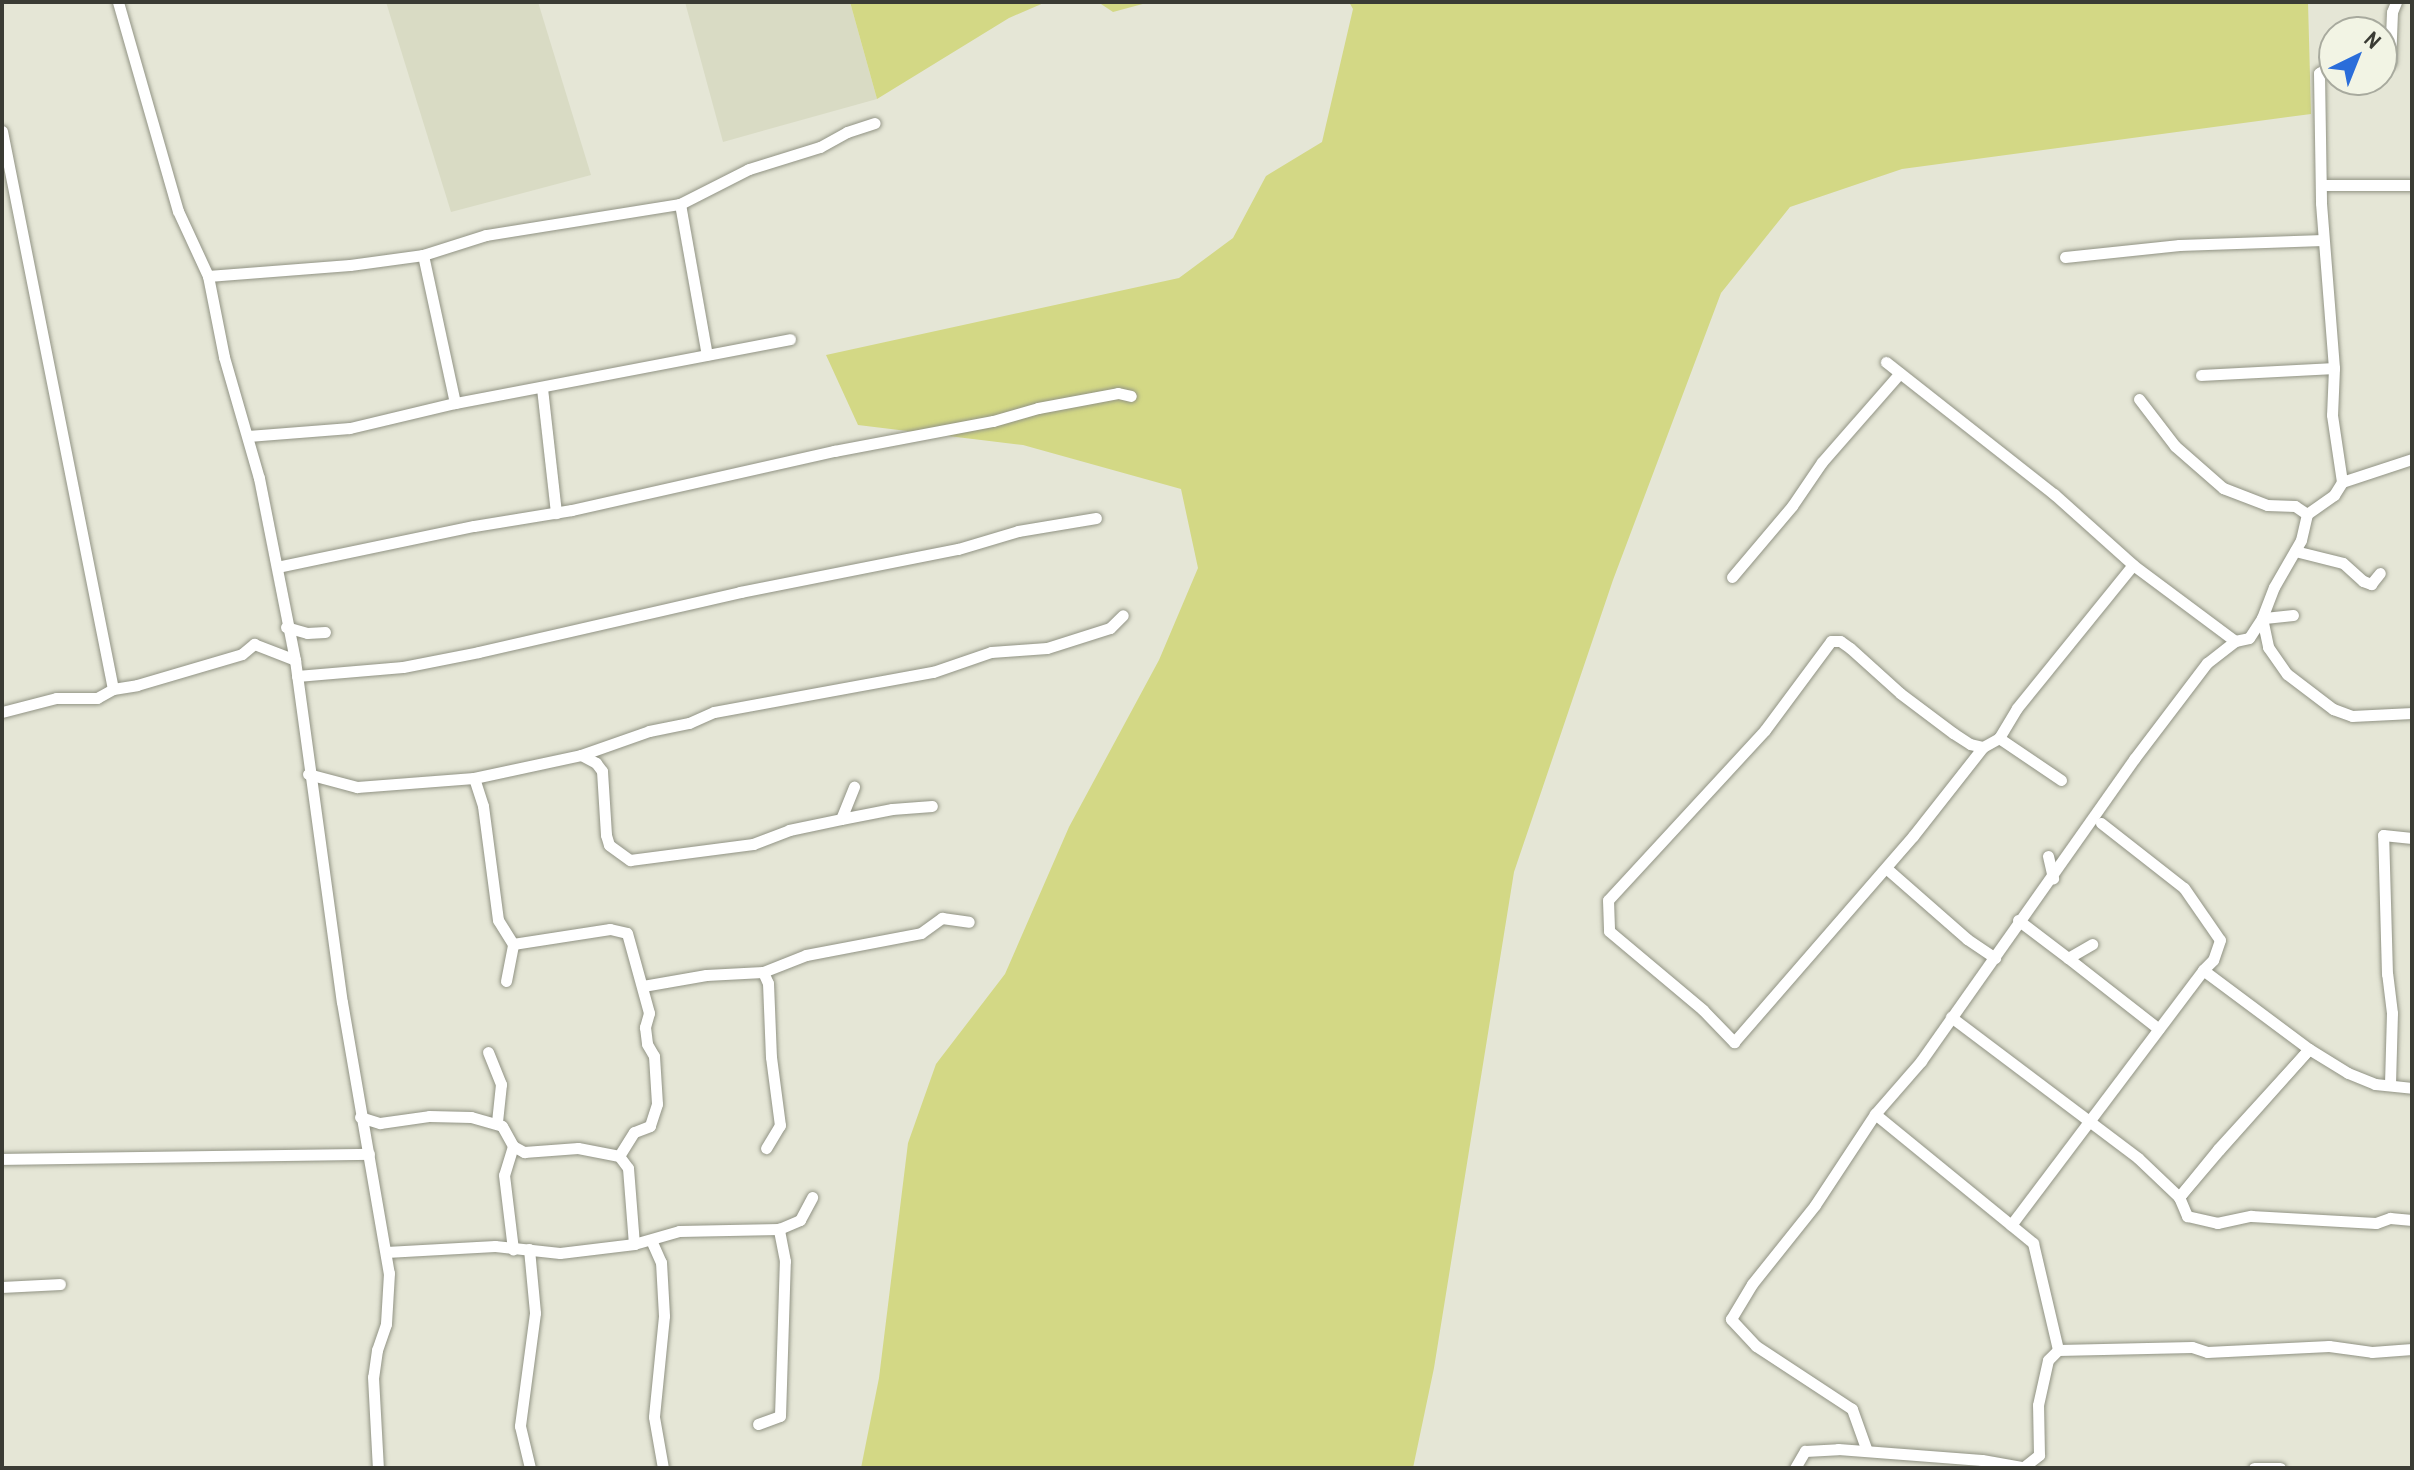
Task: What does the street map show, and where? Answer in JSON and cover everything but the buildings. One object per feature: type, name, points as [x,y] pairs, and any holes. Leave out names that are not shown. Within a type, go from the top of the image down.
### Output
[{"type":"street","points":[[118,2],[178,211],[208,276],[224,357],[248,436],[295,660],[308,774],[322,846],[328,907],[360,1117],[389,1273],[386,1324],[377,1350],[373,1377],[378,1468]]},
{"type":"street","points":[[2249,638],[2295,551],[2307,514],[2334,495],[2342,482],[2332,415],[2334,368],[2323,240],[2320,96]]},
{"type":"street","points":[[208,276],[350,265],[423,255],[486,235],[680,204],[749,169],[820,147],[875,123]]},
{"type":"street","points":[[2,131],[113,689]]},
{"type":"street","points":[[2322,185],[2412,185]]},
{"type":"street","points":[[680,204],[707,355]]},
{"type":"street","points":[[2065,257],[2179,245],[2323,240]]},
{"type":"street","points":[[423,255],[455,403]]},
{"type":"street","points":[[248,436],[350,428],[455,403],[790,339]]},
{"type":"street","points":[[1886,362],[2054,494],[2133,565],[2235,641]]},
{"type":"street","points":[[2201,375],[2334,368]]},
{"type":"street","points":[[1732,577],[1792,506],[1822,462],[1900,373]]},
{"type":"street","points":[[542,388],[556,513]]},
{"type":"street","points":[[277,567],[474,526],[556,513],[834,451],[993,421],[1038,408],[1118,393],[1131,396]]},
{"type":"street","points":[[2139,399],[2175,446],[2223,488],[2267,505],[2295,506],[2307,514]]},
{"type":"street","points":[[2342,482],[2412,459]]},
{"type":"street","points":[[297,676],[403,667],[479,652],[740,592],[958,549],[1018,531],[1096,518]]},
{"type":"street","points":[[2295,551],[2343,563],[2371,584],[2380,573]]},
{"type":"street","points":[[1983,747],[1970,744],[1953,733],[1900,693],[1850,648],[1840,641],[1831,641],[1765,730],[1608,900],[1609,931],[1703,1010],[1734,1042],[1886,868],[1983,747],[1999,738],[2017,708],[2133,565]]},
{"type":"street","points":[[308,774],[357,787],[474,778],[581,755],[649,731],[689,723],[714,712],[933,672],[991,652],[1047,648],[1110,628],[1123,615]]},
{"type":"street","points":[[2262,618],[2293,615]]},
{"type":"street","points":[[2262,618],[2268,647],[2287,674],[2333,709],[2352,716],[2412,713]]},
{"type":"street","points":[[286,627],[307,633],[325,632]]},
{"type":"street","points":[[1867,1451],[1852,1409],[1756,1346],[1731,1319],[1752,1284],[1815,1205],[1875,1114],[1921,1061],[1995,958],[2018,920],[2053,878],[2134,759],[2207,663],[2235,641],[2249,638],[2268,647]]},
{"type":"street","points":[[2,712],[56,698],[97,698],[113,689],[137,685],[219,658],[242,654],[254,644],[295,660]]},
{"type":"street","points":[[1999,738],[2061,780]]},
{"type":"street","points":[[581,755],[596,763],[602,771],[609,845],[630,860],[753,844],[789,830],[892,809],[932,806]]},
{"type":"street","points":[[474,778],[483,806],[498,920],[513,944],[506,981]]},
{"type":"street","points":[[841,819],[854,786]]},
{"type":"street","points":[[2011,1225],[2213,960],[2220,940],[2184,888],[2101,823]]},
{"type":"street","points":[[2390,1084],[2392,1013],[2388,989],[2383,835],[2412,838]]},
{"type":"street","points":[[2048,856],[2053,878]]},
{"type":"street","points":[[1886,868],[1967,939],[1995,958]]},
{"type":"street","points":[[643,986],[706,975],[763,972],[806,955],[921,933],[942,918],[969,922]]},
{"type":"street","points":[[2018,920],[2159,1029]]},
{"type":"street","points":[[513,944],[621,930],[627,933],[649,1013],[645,1027],[647,1044],[654,1056],[657,1104],[650,1126],[634,1132],[619,1156]]},
{"type":"street","points":[[2068,958],[2092,944]]},
{"type":"street","points":[[2203,970],[2309,1049],[2348,1073],[2375,1084],[2412,1088]]},
{"type":"street","points":[[763,972],[768,983],[780,1125],[766,1148]]},
{"type":"street","points":[[1951,1017],[2090,1120],[2179,1197],[2187,1216],[2217,1223],[2251,1216],[2376,1223],[2390,1218],[2412,1220]]},
{"type":"street","points":[[2179,1197],[2309,1049]]},
{"type":"street","points":[[488,1052],[501,1084],[497,1122],[513,1146],[524,1152],[578,1148],[619,1156],[628,1168],[634,1244]]},
{"type":"street","points":[[1875,1114],[2037,1249],[2058,1350]]},
{"type":"street","points":[[360,1117],[380,1123],[457,1115],[497,1122]]},
{"type":"street","points":[[513,1146],[504,1175],[513,1249]]},
{"type":"street","points":[[2,1159],[369,1154]]},
{"type":"street","points":[[386,1252],[495,1246],[560,1253],[634,1244],[679,1231],[779,1229],[800,1220],[812,1197]]},
{"type":"street","points":[[758,1424],[780,1416],[785,1261],[779,1229]]},
{"type":"street","points":[[651,1240],[661,1262],[661,1373],[654,1417],[663,1468]]},
{"type":"street","points":[[529,1249],[535,1313],[520,1426],[530,1468]]},
{"type":"street","points":[[2,1287],[60,1284]]},
{"type":"street","points":[[1795,1468],[1805,1451],[1867,1451],[2027,1467],[2039,1455],[2038,1405],[2048,1360],[2058,1350],[2192,1347],[2207,1352],[2329,1346],[2372,1352],[2412,1349]]},
{"type":"street","points":[[2254,1468],[2280,1468]]},
{"type":"shaded area","points":[[386,2],[538,2],[591,175],[451,212]]},
{"type":"shaded area","points":[[685,2],[850,2],[877,99],[723,142]]},
{"type":"green space","points":[[850,2],[1046,2],[1009,18],[877,99]]},
{"type":"green space","points":[[1098,2],[1150,2],[1113,12]]},
{"type":"green space","points":[[1349,2],[2308,2],[2311,114],[1902,169],[1790,207],[1721,293],[1613,580],[1514,872],[1434,1368],[1413,1468],[861,1468],[879,1378],[908,1143],[936,1064],[1005,974],[1069,827],[1159,660],[1198,568],[1181,489],[1023,445],[858,425],[826,355],[1179,278],[1233,238],[1266,176],[1322,142],[1353,9]]}]
